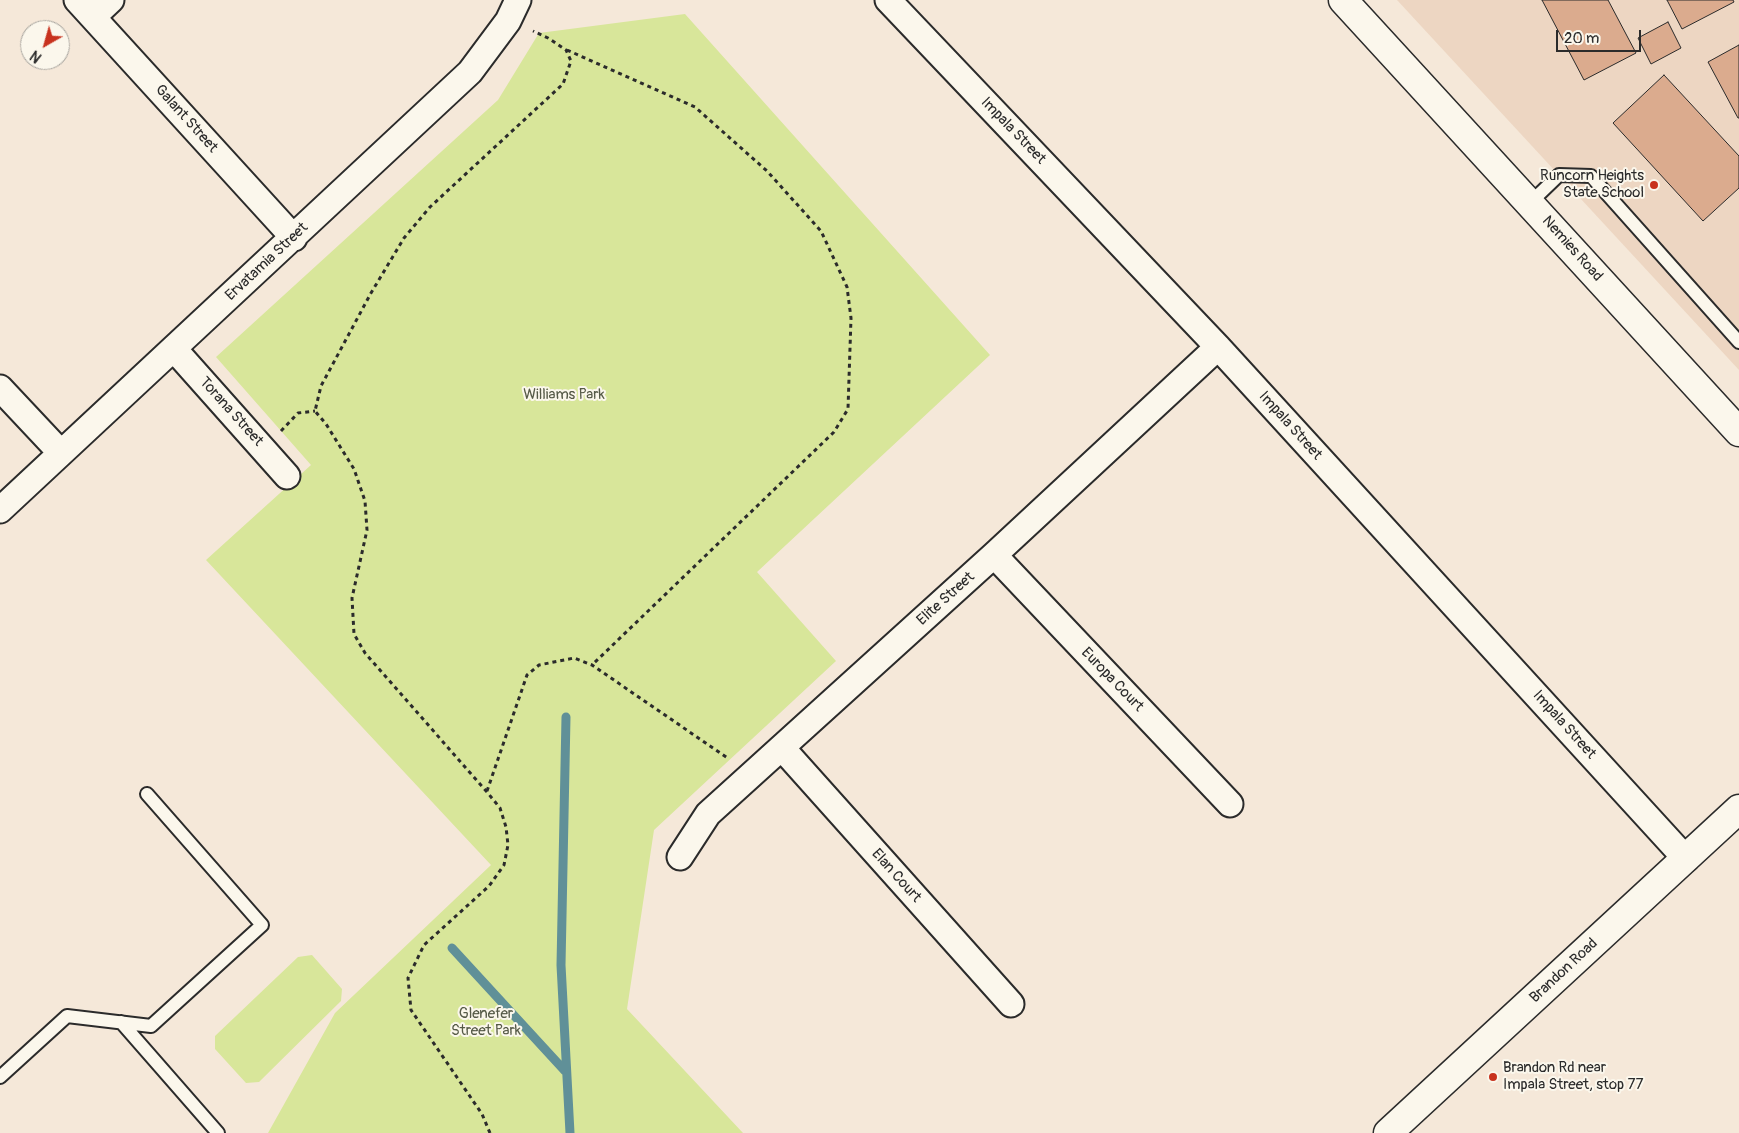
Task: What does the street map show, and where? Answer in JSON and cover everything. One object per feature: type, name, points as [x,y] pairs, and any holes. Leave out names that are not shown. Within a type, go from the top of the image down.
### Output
[{"type":"street","points":[[85,8],[111,0]]},
{"type":"street","name":"Impala Street","points":[[888,0],[1218,347],[1686,858]]},
{"type":"street","name":"Nemies Road","points":[[1343,0],[1739,432]]},
{"type":"street","name":"Galant Street","points":[[85,8],[294,238]]},
{"type":"street","name":"Ervatamia Street","points":[[0,510],[470,72],[513,11]]},
{"type":"street","name":"Elite Street","points":[[680,857],[708,814],[994,555],[1218,347]]},
{"type":"street","name":"Torana Street","points":[[174,349],[287,476]]},
{"type":"street","points":[[0,388],[61,453]]},
{"type":"street","name":"Europa Court","points":[[994,555],[1230,804]]},
{"type":"street","name":"Elan Court","points":[[782,748],[1011,1004]]},
{"type":"street","name":"Brandon Road","points":[[1388,1133],[1739,809]]},
{"type":"lane","points":[[1530,203],[1559,175],[1591,176],[1739,342]]},
{"type":"lane","points":[[0,1077],[67,1016],[151,1026],[262,925],[147,794]]},
{"type":"lane","points":[[121,1022],[218,1133]]},
{"type":"path","points":[[513,11],[566,50],[695,107],[768,171],[821,231],[847,287],[852,318],[848,409],[834,432],[592,665]]},
{"type":"path","points":[[490,1133],[482,1114],[412,1010],[408,978],[424,945],[489,886],[504,865],[508,845],[506,827],[500,808],[365,653],[354,634],[352,598],[367,530],[364,501],[354,469],[315,411],[321,386],[370,293],[404,238],[430,207],[563,84],[571,61],[566,50]]},
{"type":"path","points":[[264,450],[298,413],[315,411]]},
{"type":"path","points":[[487,792],[527,675],[539,665],[574,658],[592,665],[751,774]]},
{"type":"shaded area","name":"Runcorn Heights State School","points":[[1397,0],[1739,0],[1739,370]]},
{"type":"green space","name":"Williams Park","points":[[685,14],[990,355],[757,572],[836,661],[654,830],[627,1009],[743,1133],[268,1133],[335,1013],[491,865],[206,560],[311,465],[216,357],[498,100],[539,33]]},
{"type":"green space","points":[[312,955],[342,989],[341,1001],[259,1082],[246,1083],[215,1049],[215,1036],[298,957]]},
{"type":"building","points":[[1542,0],[1608,0],[1636,53],[1584,80]]},
{"type":"building","points":[[1667,0],[1733,0],[1734,2],[1682,29]]},
{"type":"building","points":[[1668,22],[1681,48],[1651,64],[1638,38]]},
{"type":"building","points":[[1739,45],[1739,118],[1738,118],[1708,62]]},
{"type":"building","points":[[1664,75],[1739,156],[1739,188],[1703,221],[1613,123]]},
{"type":"waterway","points":[[566,717],[561,965],[570,1133]]},
{"type":"waterway","points":[[452,948],[565,1071]]},
{"type":"place","name":"Runcorn Heights State School","points":[[1654,185]]},
{"type":"place","name":"Brandon Rd near Impala Street, stop 77","points":[[1493,1077]]},
{"type":"park label","name":"Glenefer Street Park","points":[[486,1022]]}]
